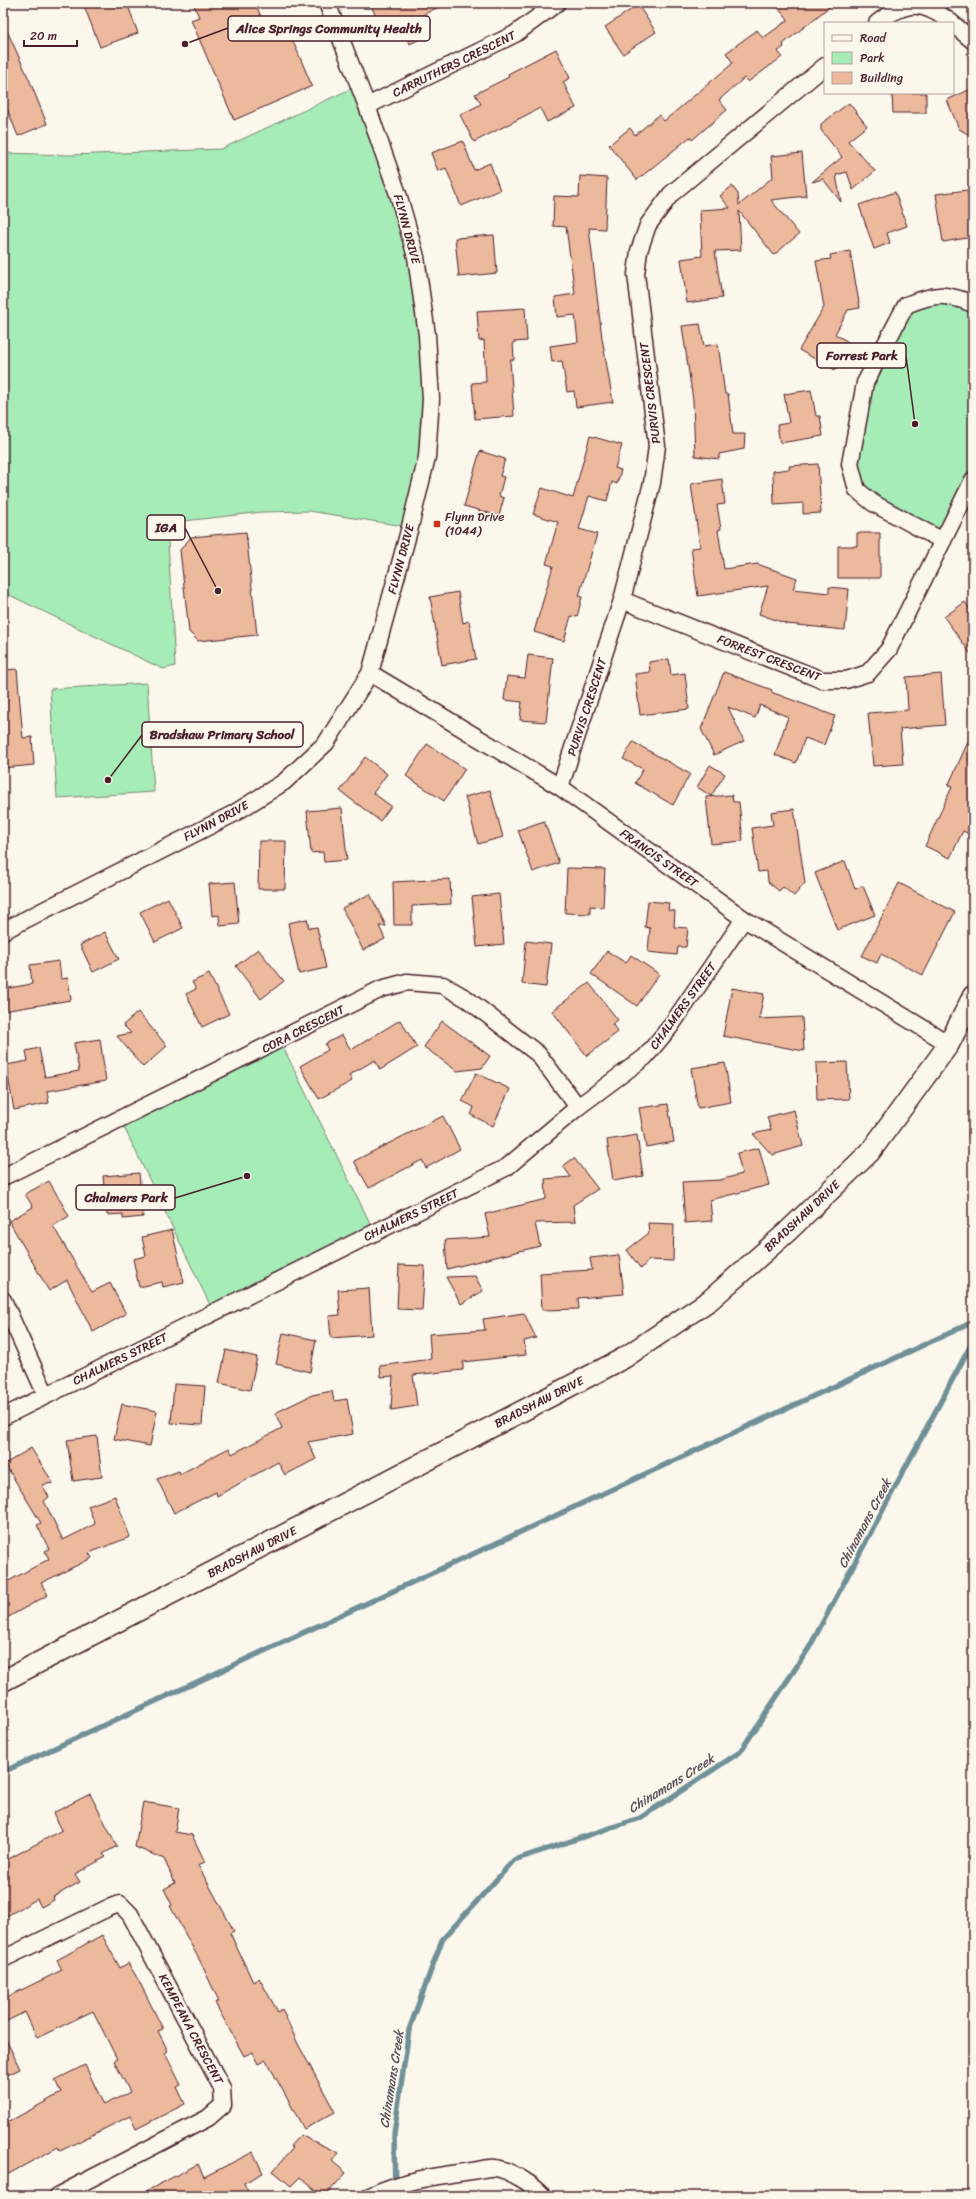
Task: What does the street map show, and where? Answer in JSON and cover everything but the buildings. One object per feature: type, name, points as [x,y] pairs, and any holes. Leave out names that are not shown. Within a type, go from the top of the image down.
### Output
[{"type":"street","name":"FLYNN DRIVE","points":[[3,931],[233,814],[284,782],[326,744],[370,673],[410,527],[427,457],[431,399],[427,335],[416,257],[399,197],[368,106],[327,3]]},
{"type":"street","name":"CARRUTHERS CRESCENT","points":[[368,106],[515,34],[557,3]]},
{"type":"street","points":[[878,22],[894,9],[906,4],[920,4],[938,11],[952,22]]},
{"type":"street","points":[[954,24],[973,41]]},
{"type":"street","name":"PURVIS CRESCENT","points":[[560,787],[622,600],[652,483],[657,446],[636,274],[639,251],[648,225],[672,194],[824,67]]},
{"type":"street","points":[[943,541],[868,498],[857,490],[850,464],[865,383],[906,305],[932,295],[957,298],[973,304]]},
{"type":"street","name":"FORREST CRESCENT","points":[[622,600],[822,680],[846,680],[868,673],[889,649],[973,480]]},
{"type":"street","name":"FRANCIS STREET","points":[[370,673],[560,787],[744,919],[949,1044]]},
{"type":"street","name":"CHALMERS STREET","points":[[3,1417],[507,1167],[578,1107],[645,1057],[670,1027],[744,919]]},
{"type":"street","name":"CORA CRESCENT","points":[[3,1177],[381,989],[407,982],[442,985],[467,999],[538,1054],[578,1107]]},
{"type":"street","name":"BRADSHAW DRIVE","points":[[3,1681],[624,1358],[710,1300],[787,1232],[870,1152],[949,1044],[973,996]]},
{"type":"street","points":[[3,1300],[46,1395]]},
{"type":"street","name":"KEMPEANA CRESCENT","points":[[3,1959],[108,1908],[120,1904],[130,1914],[222,2088],[223,2105],[208,2118],[57,2196]]},
{"type":"street","points":[[370,2196],[383,2190],[414,2182],[454,2173],[496,2167],[539,2191]]},
{"type":"green space","points":[[359,85],[399,197],[431,399],[410,527],[309,511],[262,512],[167,523],[175,666],[163,669],[3,592],[3,153],[70,155],[221,149]]},
{"type":"green space","points":[[932,295],[973,304],[973,480],[943,541],[873,503],[850,464],[865,383],[906,305]]},
{"type":"green space","points":[[147,683],[154,792],[57,798],[50,689]]},
{"type":"green space","points":[[280,1041],[375,1233],[214,1313],[120,1119]]},
{"type":"waterway","points":[[3,1772],[973,1322]]},
{"type":"waterway","name":"Chinamans Creek","points":[[395,2196],[394,2134],[409,2030],[442,1940],[514,1860],[640,1818],[740,1752],[809,1648],[973,1341]]},
{"type":"place","name":"Alice Springs Community Health","points":[[185,44]]},
{"type":"place","name":"Forrest Park","points":[[915,424]]},
{"type":"place","name":"Flynn Drive (1044)","points":[[437,524]]},
{"type":"place","name":"IGA","points":[[218,591]]},
{"type":"place","name":"Bradshaw Primary School","points":[[108,780]]},
{"type":"place","name":"Chalmers Park","points":[[247,1176]]}]
